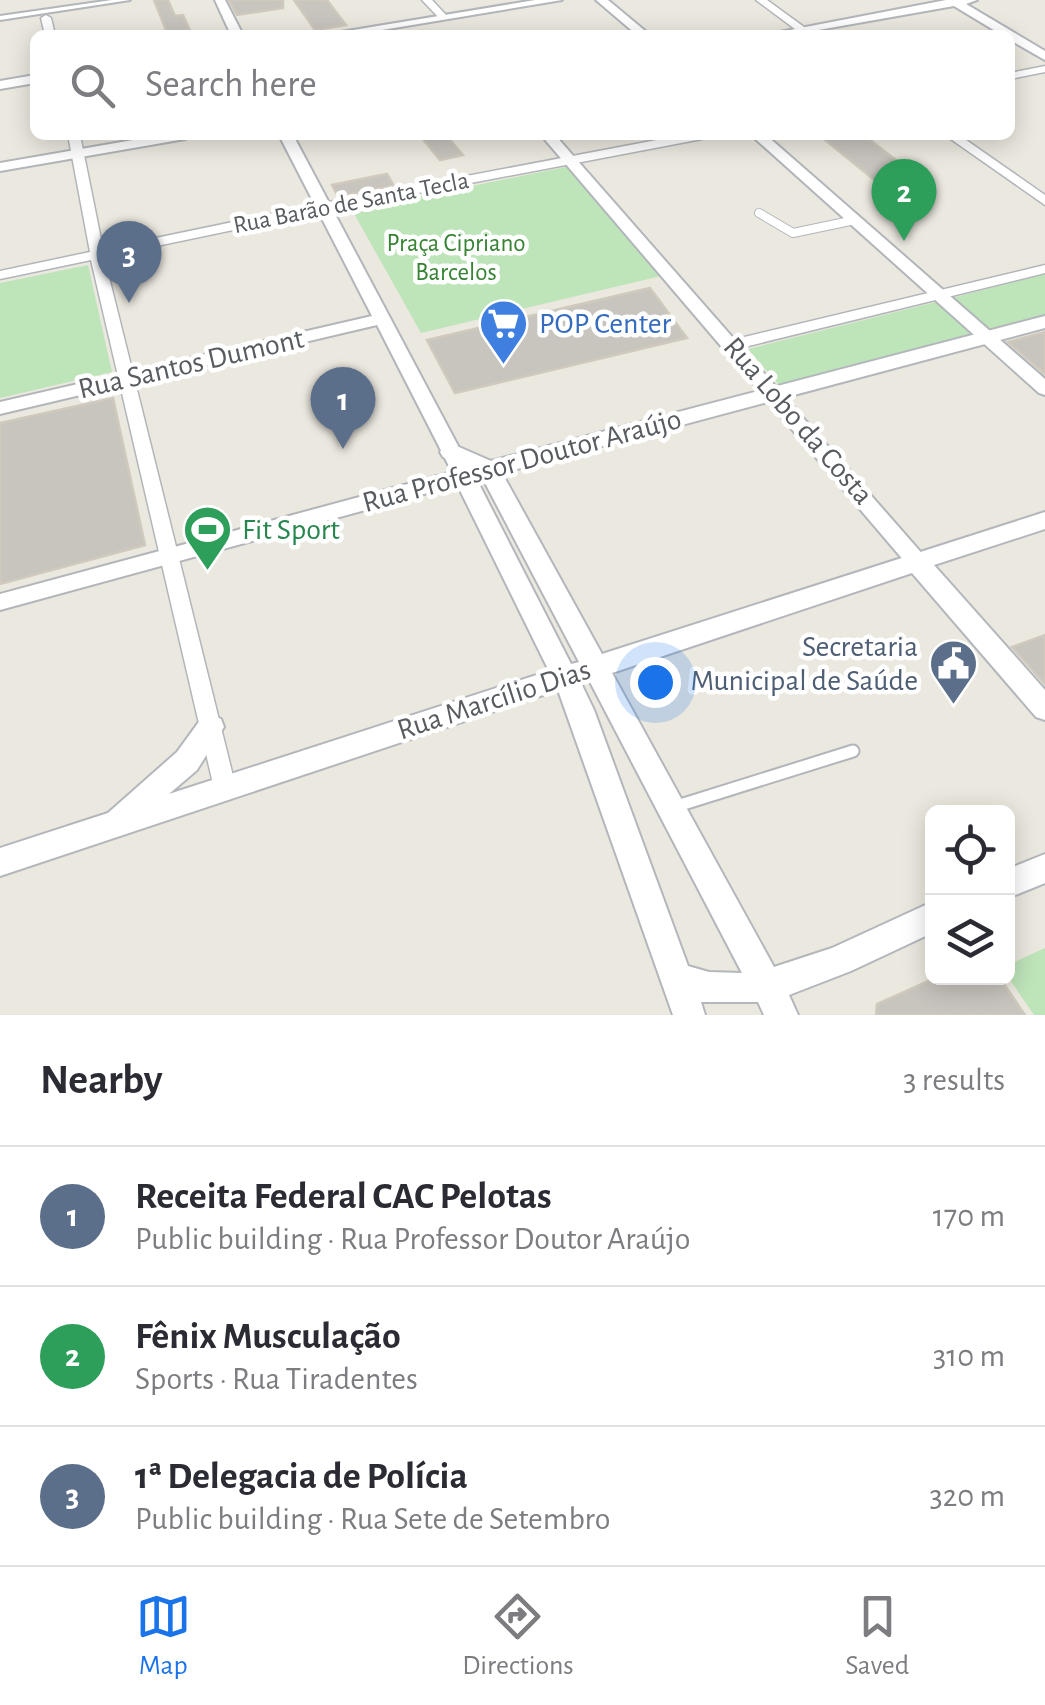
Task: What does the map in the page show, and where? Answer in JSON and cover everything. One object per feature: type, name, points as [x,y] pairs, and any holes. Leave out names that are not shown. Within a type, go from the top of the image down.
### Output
[{"type":"main road","name":"Rua Professor Doutor Araújo","points":[[464,476],[1045,322]]},
{"type":"main road","points":[[451,452],[489,470],[775,1002]]},
{"type":"main road","points":[[464,476],[581,710],[688,1015]]},
{"type":"main road","name":"Rua Marcílio Dias","points":[[0,862],[1045,520]]},
{"type":"main road","name":"Rua Lobo da Costa","points":[[918,562],[1045,709]]},
{"type":"main road","points":[[111,826],[187,760],[211,727]]},
{"type":"main road","points":[[1015,881],[1045,868]]},
{"type":"main road","points":[[678,980],[775,1002],[925,921]]},
{"type":"street","points":[[42,0],[49,30]]},
{"type":"street","points":[[0,18],[45,15],[126,0]]},
{"type":"street","points":[[220,0],[235,30]]},
{"type":"street","points":[[428,0],[447,22]]},
{"type":"street","points":[[374,30],[447,22],[557,0]]},
{"type":"street","points":[[602,0],[638,30]]},
{"type":"street","points":[[761,0],[804,30]]},
{"type":"street","points":[[817,30],[972,0]]},
{"type":"street","points":[[954,2],[1002,30]]},
{"type":"street","points":[[1015,38],[1045,56]]},
{"type":"street","points":[[1015,75],[1045,69]]},
{"type":"street","points":[[0,85],[30,80]]},
{"type":"street","points":[[75,140],[98,255],[225,788]]},
{"type":"street","points":[[0,168],[155,140]]},
{"type":"street","points":[[289,140],[464,476]]},
{"type":"street","name":"Rua Lobo da Costa","points":[[553,140],[918,562]]},
{"type":"street","name":"Rua Barão de Santa Tecla","points":[[0,275],[324,207],[676,140]]},
{"type":"street","points":[[764,140],[1045,389]]},
{"type":"street","points":[[959,140],[1045,201]]},
{"type":"street","points":[[732,344],[1045,269]]},
{"type":"street","name":"Rua Santos Dumont","points":[[0,408],[382,320]]},
{"type":"street","name":"Rua Professor Doutor Araújo","points":[[0,602],[464,476]]},
{"type":"lane","points":[[759,214],[775,229],[789,235],[854,220]]},
{"type":"lane","points":[[671,808],[853,750]]},
{"type":"green space","name":"Praça Cipriano Barcelos","points":[[566,167],[661,276],[421,333],[352,210]]},
{"type":"green space","points":[[88,265],[112,372],[0,398],[0,283]]},
{"type":"green space","points":[[1045,274],[1045,317],[990,332],[952,298]]},
{"type":"green space","points":[[940,301],[977,335],[779,385],[748,349]]},
{"type":"green space","points":[[1045,948],[1045,1015],[1034,1015],[1013,985],[1015,962]]},
{"type":"building","points":[[154,0],[168,0],[175,16],[183,15],[190,30],[166,30]]},
{"type":"building","points":[[229,0],[283,0],[283,8],[237,15]]},
{"type":"building","points":[[294,0],[327,0],[346,25],[315,30]]},
{"type":"building","points":[[424,140],[450,140],[463,155],[440,160]]},
{"type":"building","points":[[825,140],[870,140],[920,179],[883,187]]},
{"type":"building","points":[[387,174],[394,186],[338,196],[332,185]]},
{"type":"building","name":"POP Center","points":[[650,288],[687,338],[455,393],[427,340]]},
{"type":"building","points":[[1045,332],[1045,374],[1008,342]]},
{"type":"building","points":[[113,398],[145,545],[0,584],[0,423]]},
{"type":"building","points":[[1045,635],[1045,684],[1012,647]]},
{"type":"building","points":[[925,982],[1005,985],[1025,1015],[876,1015],[877,1004]]},
{"type":"place","name":"Fênix Musculação","points":[[904,241]]},
{"type":"place","name":"1ª Delegacia de Polícia","points":[[129,303]]},
{"type":"place","name":"POP Center","points":[[504,366]]},
{"type":"place","name":"Receita Federal CAC Pelotas","points":[[343,449]]},
{"type":"place","name":"Fit Sport","points":[[207,572]]},
{"type":"place","name":"Secretaria Municipal de Saúde","points":[[953,706]]}]
